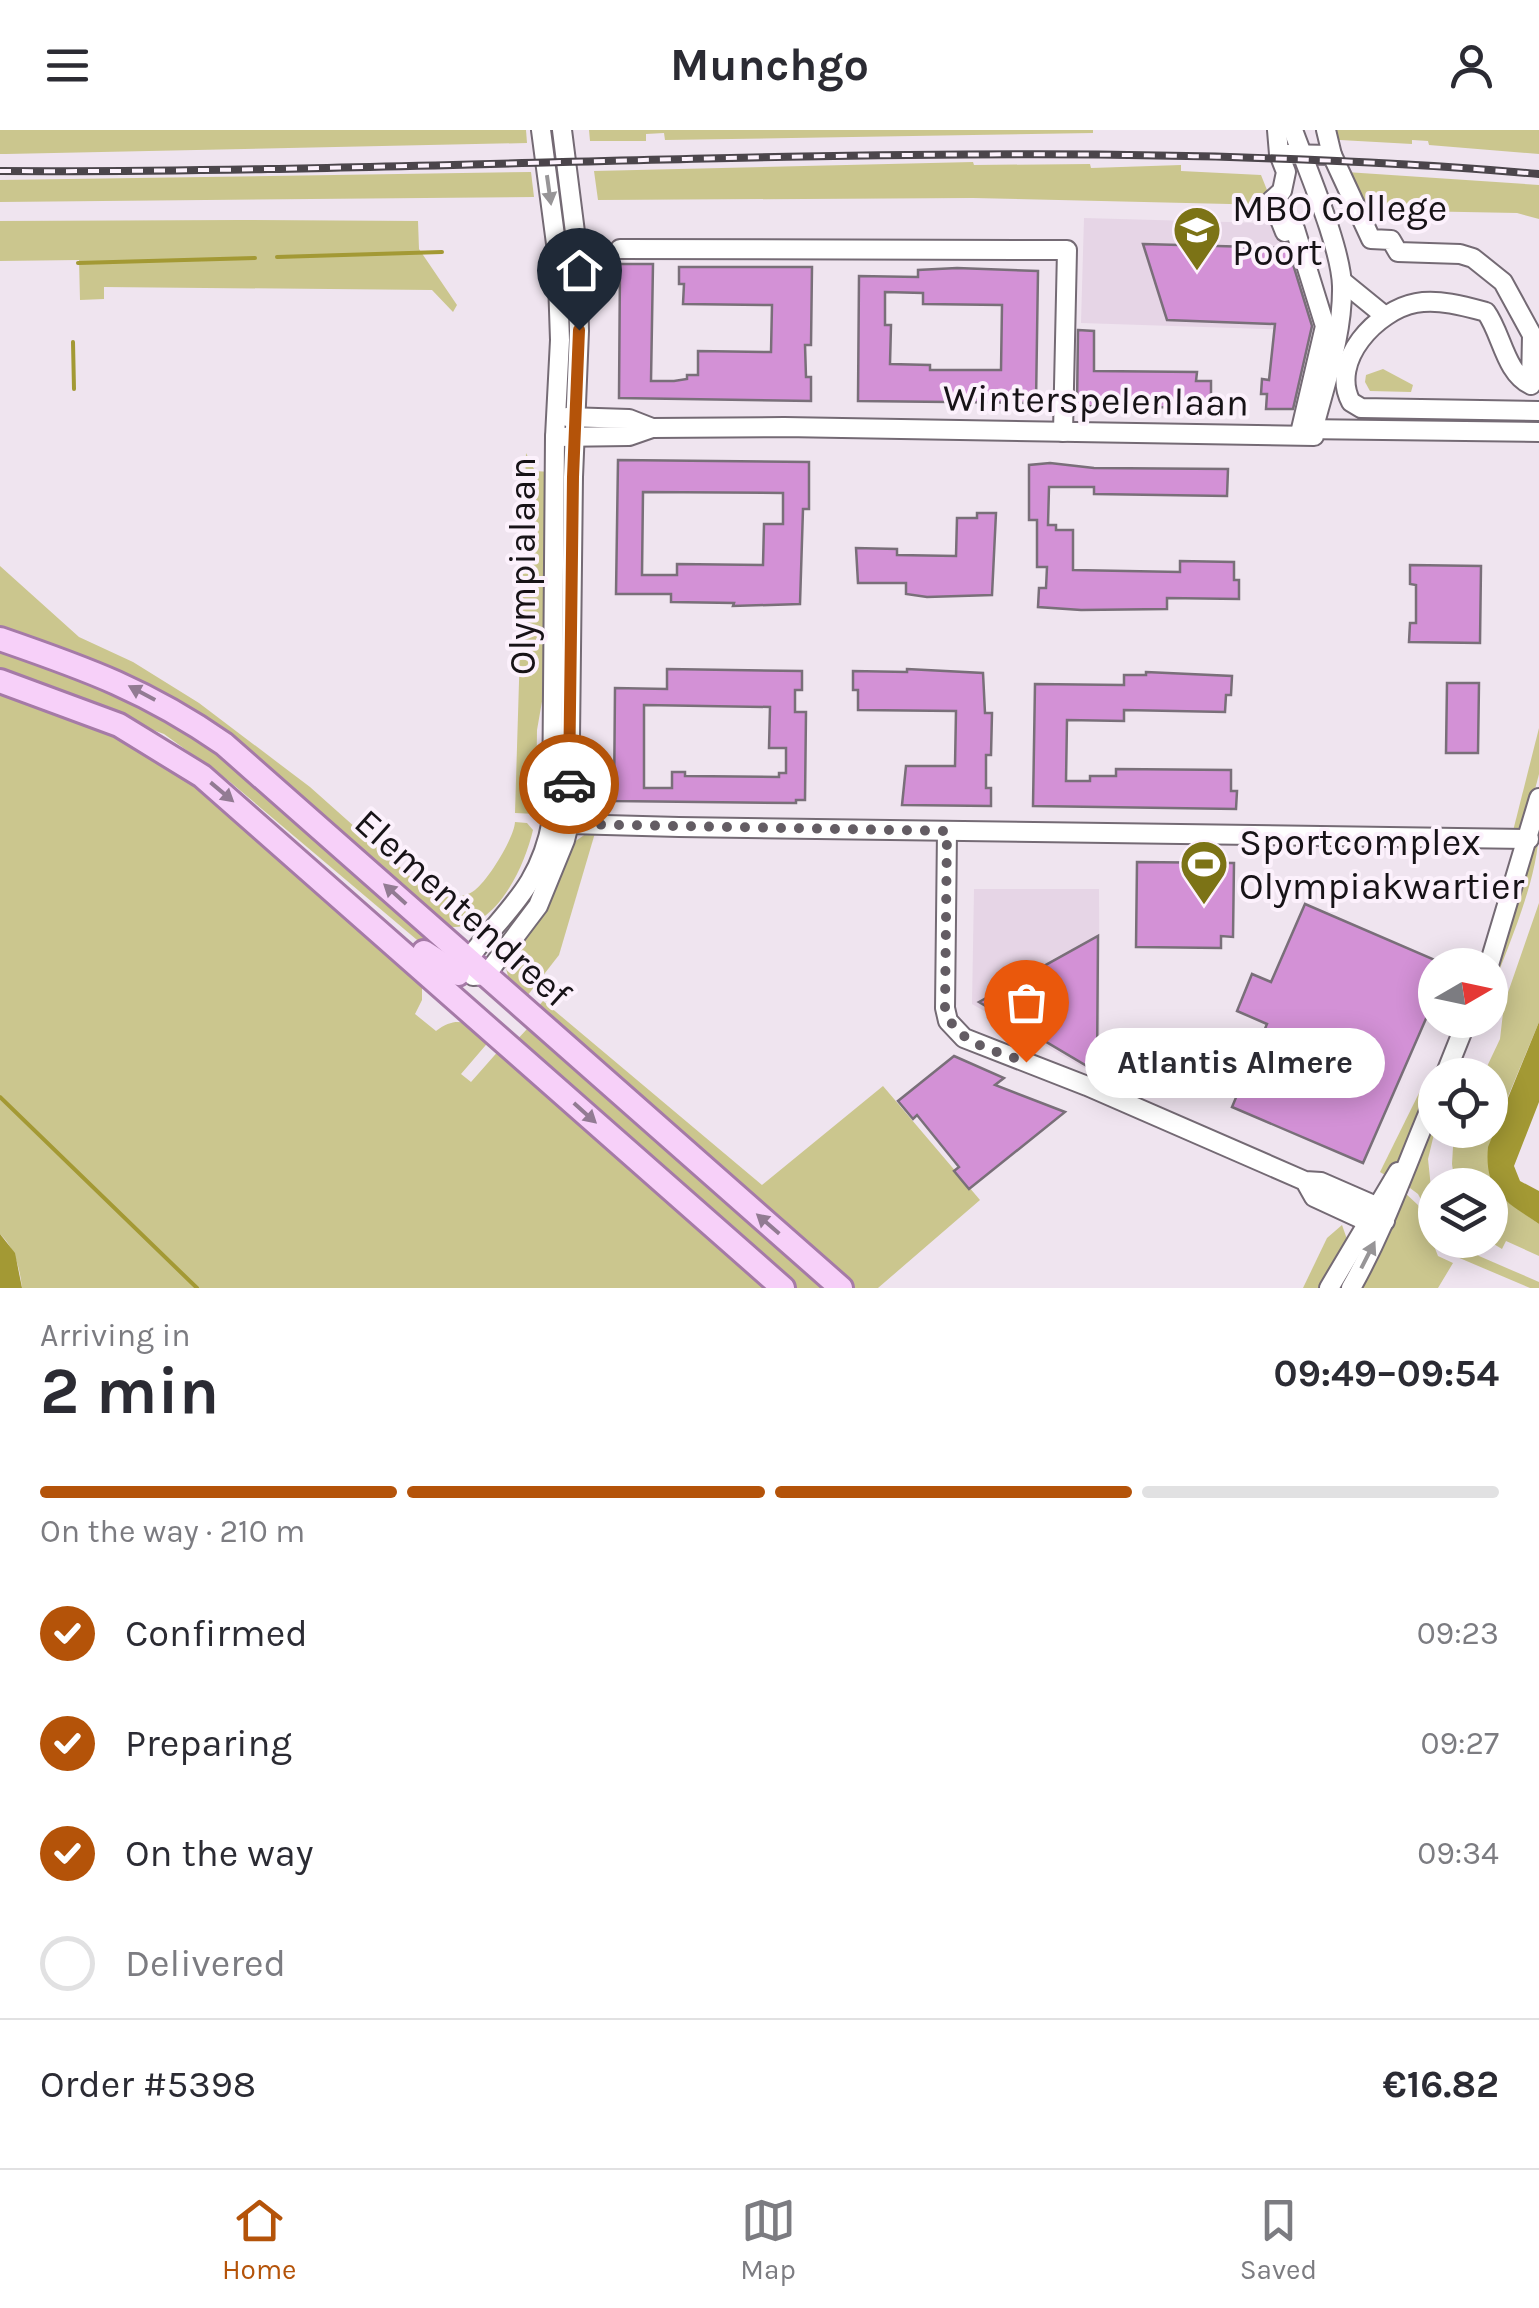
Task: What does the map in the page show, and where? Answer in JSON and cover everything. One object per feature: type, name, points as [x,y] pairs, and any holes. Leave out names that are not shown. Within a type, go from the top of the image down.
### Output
[{"type":"main road","name":"Elementendreef","points":[[0,639],[114,679],[193,722],[224,744],[466,976],[503,1040],[783,1288]]},
{"type":"main road","name":"Elementendreef","points":[[0,681],[98,716],[165,751],[202,776],[304,864],[466,976],[528,1012],[841,1288]]},
{"type":"street","name":"Olympialaan","points":[[466,976],[532,881],[560,822],[575,436],[566,417],[558,251],[541,130]]},
{"type":"street","name":"Olympialaan","points":[[560,822],[555,436],[566,417],[577,248],[562,130]]},
{"type":"street","points":[[1277,130],[1279,154],[1286,172],[1282,192],[1272,200],[1285,232],[1295,230],[1325,326],[1301,429],[1312,432],[1340,324],[1342,281],[1293,130]]},
{"type":"street","points":[[1326,130],[1332,154],[1371,239],[1391,240],[1398,252],[1473,258],[1503,282],[1532,335],[1532,385],[1521,380],[1514,370],[1486,312],[1428,302],[1409,304],[1385,316],[1361,340],[1350,363],[1347,392],[1356,406],[1539,412]]},
{"type":"street","points":[[1279,154],[1332,154]]},
{"type":"street","points":[[1284,182],[1314,191]]},
{"type":"street","points":[[620,249],[1067,250],[1063,432]]},
{"type":"street","points":[[1342,281],[1385,316]]},
{"type":"street","name":"Winterspelenlaan","points":[[566,417],[629,419],[652,428]]},
{"type":"street","name":"Winterspelenlaan","points":[[555,436],[629,436],[652,428],[1539,435]]},
{"type":"street","points":[[1494,948],[1539,798]]},
{"type":"street","points":[[560,822],[1529,839]]},
{"type":"street","points":[[947,831],[945,1008],[954,1031],[1305,1180],[1321,1182],[1376,1216]]},
{"type":"street","points":[[1329,1288],[1376,1216],[1418,1137]]},
{"type":"street","points":[[1351,1288],[1376,1216]]},
{"type":"shaded area","points":[[0,130],[526,130],[527,143],[0,154]]},
{"type":"shaded area","points":[[589,130],[1093,133],[665,140],[664,133],[646,134],[646,141],[590,141]]},
{"type":"shaded area","points":[[1326,130],[1539,130],[1539,154],[1429,145],[1428,141],[1412,140],[1412,144],[1329,139]]},
{"type":"shaded area","points":[[973,162],[1090,164],[1091,168],[1181,165],[1181,171],[1261,175],[1273,205],[973,198],[598,200],[594,171]]},
{"type":"shaded area","points":[[531,172],[534,197],[0,202],[0,180]]},
{"type":"shaded area","points":[[1346,172],[1539,185],[1539,219],[1517,213],[1359,210]]},
{"type":"shaded area","name":"MBO College Poort","points":[[1084,218],[1296,224],[1329,331],[1081,323]]},
{"type":"shaded area","points":[[0,221],[418,221],[419,249],[457,305],[453,312],[432,290],[104,287],[104,299],[80,300],[79,260],[0,261]]},
{"type":"shaded area","points":[[1383,369],[1413,385],[1411,392],[1370,391],[1366,375]]},
{"type":"shaded area","points":[[526,453],[535,471],[551,472],[547,673],[537,730],[536,814],[515,813]]},
{"type":"shaded area","points":[[0,566],[79,637],[133,662],[199,703],[310,787],[429,893],[459,896],[475,890],[500,858],[515,822],[527,823],[533,830],[529,846],[504,896],[478,921],[445,926],[236,746],[0,633]]},
{"type":"shaded area","points":[[0,648],[106,685],[207,741],[431,936],[423,945],[229,781],[164,734],[0,674]]},
{"type":"shaded area","points":[[0,689],[116,731],[192,777],[422,984],[422,1000],[415,1014],[436,1031],[458,1022],[491,1039],[461,1074],[471,1082],[501,1048],[772,1288],[22,1288],[16,1259],[0,1234]]},
{"type":"shaded area","points":[[1539,728],[1539,774],[1526,824],[1513,831]]},
{"type":"shaded area","points":[[1539,826],[1528,890],[1508,948],[1500,948]]},
{"type":"shaded area","points":[[587,833],[595,833],[559,955],[524,1000],[511,987],[505,965],[570,845]]},
{"type":"shaded area","points":[[974,889],[1099,889],[1100,1077],[972,1004]]},
{"type":"shaded area","points":[[1539,903],[1539,1022],[1508,1097],[1508,1058],[1491,1058],[1500,1038],[1508,1038],[1508,992]]},
{"type":"shaded area","points":[[543,1001],[762,1185],[883,1086],[980,1200],[878,1288],[850,1288],[535,1010]]},
{"type":"shaded area","points":[[1539,1022],[1539,1102],[1514,1166],[1520,1181],[1539,1191],[1539,1224],[1508,1202],[1508,1168],[1489,1168],[1488,1148],[1508,1148],[1508,1098]]},
{"type":"shaded area","points":[[527,1029],[829,1288],[794,1288],[515,1042]]},
{"type":"shaded area","points":[[1418,1095],[1418,1119],[1390,1178],[1380,1172]]},
{"type":"shaded area","points":[[1421,1148],[1431,1148],[1429,1168],[1418,1168],[1418,1194],[1406,1185]]},
{"type":"shaded area","points":[[1453,1148],[1500,1148],[1502,1168],[1453,1168]]},
{"type":"shaded area","points":[[1404,1192],[1418,1205],[1418,1258],[1442,1258],[1453,1263],[1438,1288],[1359,1288]]},
{"type":"shaded area","points":[[1508,1202],[1539,1224],[1539,1256],[1508,1242]]},
{"type":"shaded area","points":[[1342,1225],[1348,1242],[1322,1288],[1303,1288],[1327,1238]]},
{"type":"shaded area","points":[[0,1234],[15,1253],[22,1288],[0,1288]]},
{"type":"shaded area","points":[[1459,1258],[1484,1258],[1539,1282],[1539,1288],[1530,1288]]},
{"type":"building","points":[[1143,244],[1288,248],[1312,326],[1293,409],[1266,409],[1267,394],[1261,394],[1262,379],[1269,380],[1275,324],[1167,320]]},
{"type":"building","points":[[620,264],[653,264],[651,381],[698,375],[698,351],[771,352],[772,305],[683,304],[684,284],[679,284],[679,267],[812,267],[811,345],[805,345],[811,401],[619,398]]},
{"type":"building","points":[[918,270],[1038,271],[1036,403],[858,401],[859,276],[918,277]],"holes":[[[885,292],[923,293],[923,304],[1002,305],[1001,370],[930,370],[930,365],[890,364],[891,325],[885,325]]]},
{"type":"building","points":[[1078,330],[1094,331],[1094,371],[1197,372],[1196,381],[1211,381],[1211,408],[1077,406]]},
{"type":"building","points":[[618,460],[809,462],[809,509],[803,509],[800,604],[733,606],[734,603],[671,602],[671,594],[616,594]],"holes":[[[643,492],[783,493],[783,524],[764,524],[763,565],[677,564],[677,575],[642,575]]]},
{"type":"building","points":[[1029,465],[1094,468],[1228,469],[1227,496],[1094,494],[1094,487],[1049,487],[1048,525],[1056,525],[1056,530],[1073,530],[1073,570],[1180,572],[1180,561],[1234,562],[1239,599],[1167,598],[1167,609],[1038,607],[1039,588],[1046,588],[1047,567],[1037,567],[1037,520],[1029,520]]},
{"type":"building","points":[[977,513],[996,513],[992,595],[927,597],[906,594],[906,583],[858,583],[856,548],[897,549],[897,555],[956,556],[957,518],[977,518]]},
{"type":"building","points":[[1410,565],[1481,566],[1480,643],[1409,642],[1410,623],[1416,623],[1416,585],[1410,584]]},
{"type":"building","points":[[667,669],[802,671],[802,690],[795,690],[795,712],[806,712],[805,800],[614,801],[615,688],[667,689]],"holes":[[[644,705],[770,707],[769,748],[786,748],[786,773],[779,773],[779,777],[685,776],[685,772],[672,772],[672,788],[644,788]]]},
{"type":"building","points":[[853,671],[983,673],[985,713],[992,713],[991,755],[986,755],[986,788],[991,788],[991,806],[902,805],[906,766],[955,766],[956,711],[858,710]]},
{"type":"building","points":[[1146,672],[1232,676],[1225,712],[1124,710],[1124,721],[1067,720],[1066,781],[1116,776],[1116,769],[1231,770],[1231,791],[1237,791],[1236,809],[1033,806],[1035,684],[1124,685],[1124,675]]},
{"type":"building","points":[[1447,683],[1479,683],[1478,753],[1446,753]]},
{"type":"building","points":[[1137,862],[1234,863],[1233,937],[1221,936],[1221,948],[1136,947]]},
{"type":"building","points":[[1305,904],[1418,953],[1418,1037],[1363,1163],[1232,1107],[1267,1024],[1237,1011],[1252,974],[1271,982]]},
{"type":"building","points":[[1098,936],[1097,1072],[979,1002]]},
{"type":"building","points":[[954,1056],[1004,1078],[995,1085],[1065,1112],[969,1189],[954,1171],[959,1167],[917,1115],[913,1119],[898,1101]]},
{"type":"waterway","points":[[277,257],[442,252]]},
{"type":"waterway","points":[[78,263],[255,258]]},
{"type":"waterway","points":[[73,342],[74,389]]},
{"type":"waterway","points":[[0,1097],[197,1288]]},
{"type":"railway","points":[[0,171],[770,157],[1155,155],[1347,161],[1539,174]]},
{"type":"way so far","points":[[569,784],[569,824],[947,831],[948,1020],[964,1038],[1026,1062]]},
{"type":"place","name":"MBO College Poort","points":[[1197,272]]},
{"type":"place","name":"Sportcomplex Olympiakwartier","points":[[1204,906]]},
{"type":"place","name":"Atlantis Almere","points":[[1026,1062]]},
{"type":"route","points":[[569,784],[579,330]]}]
